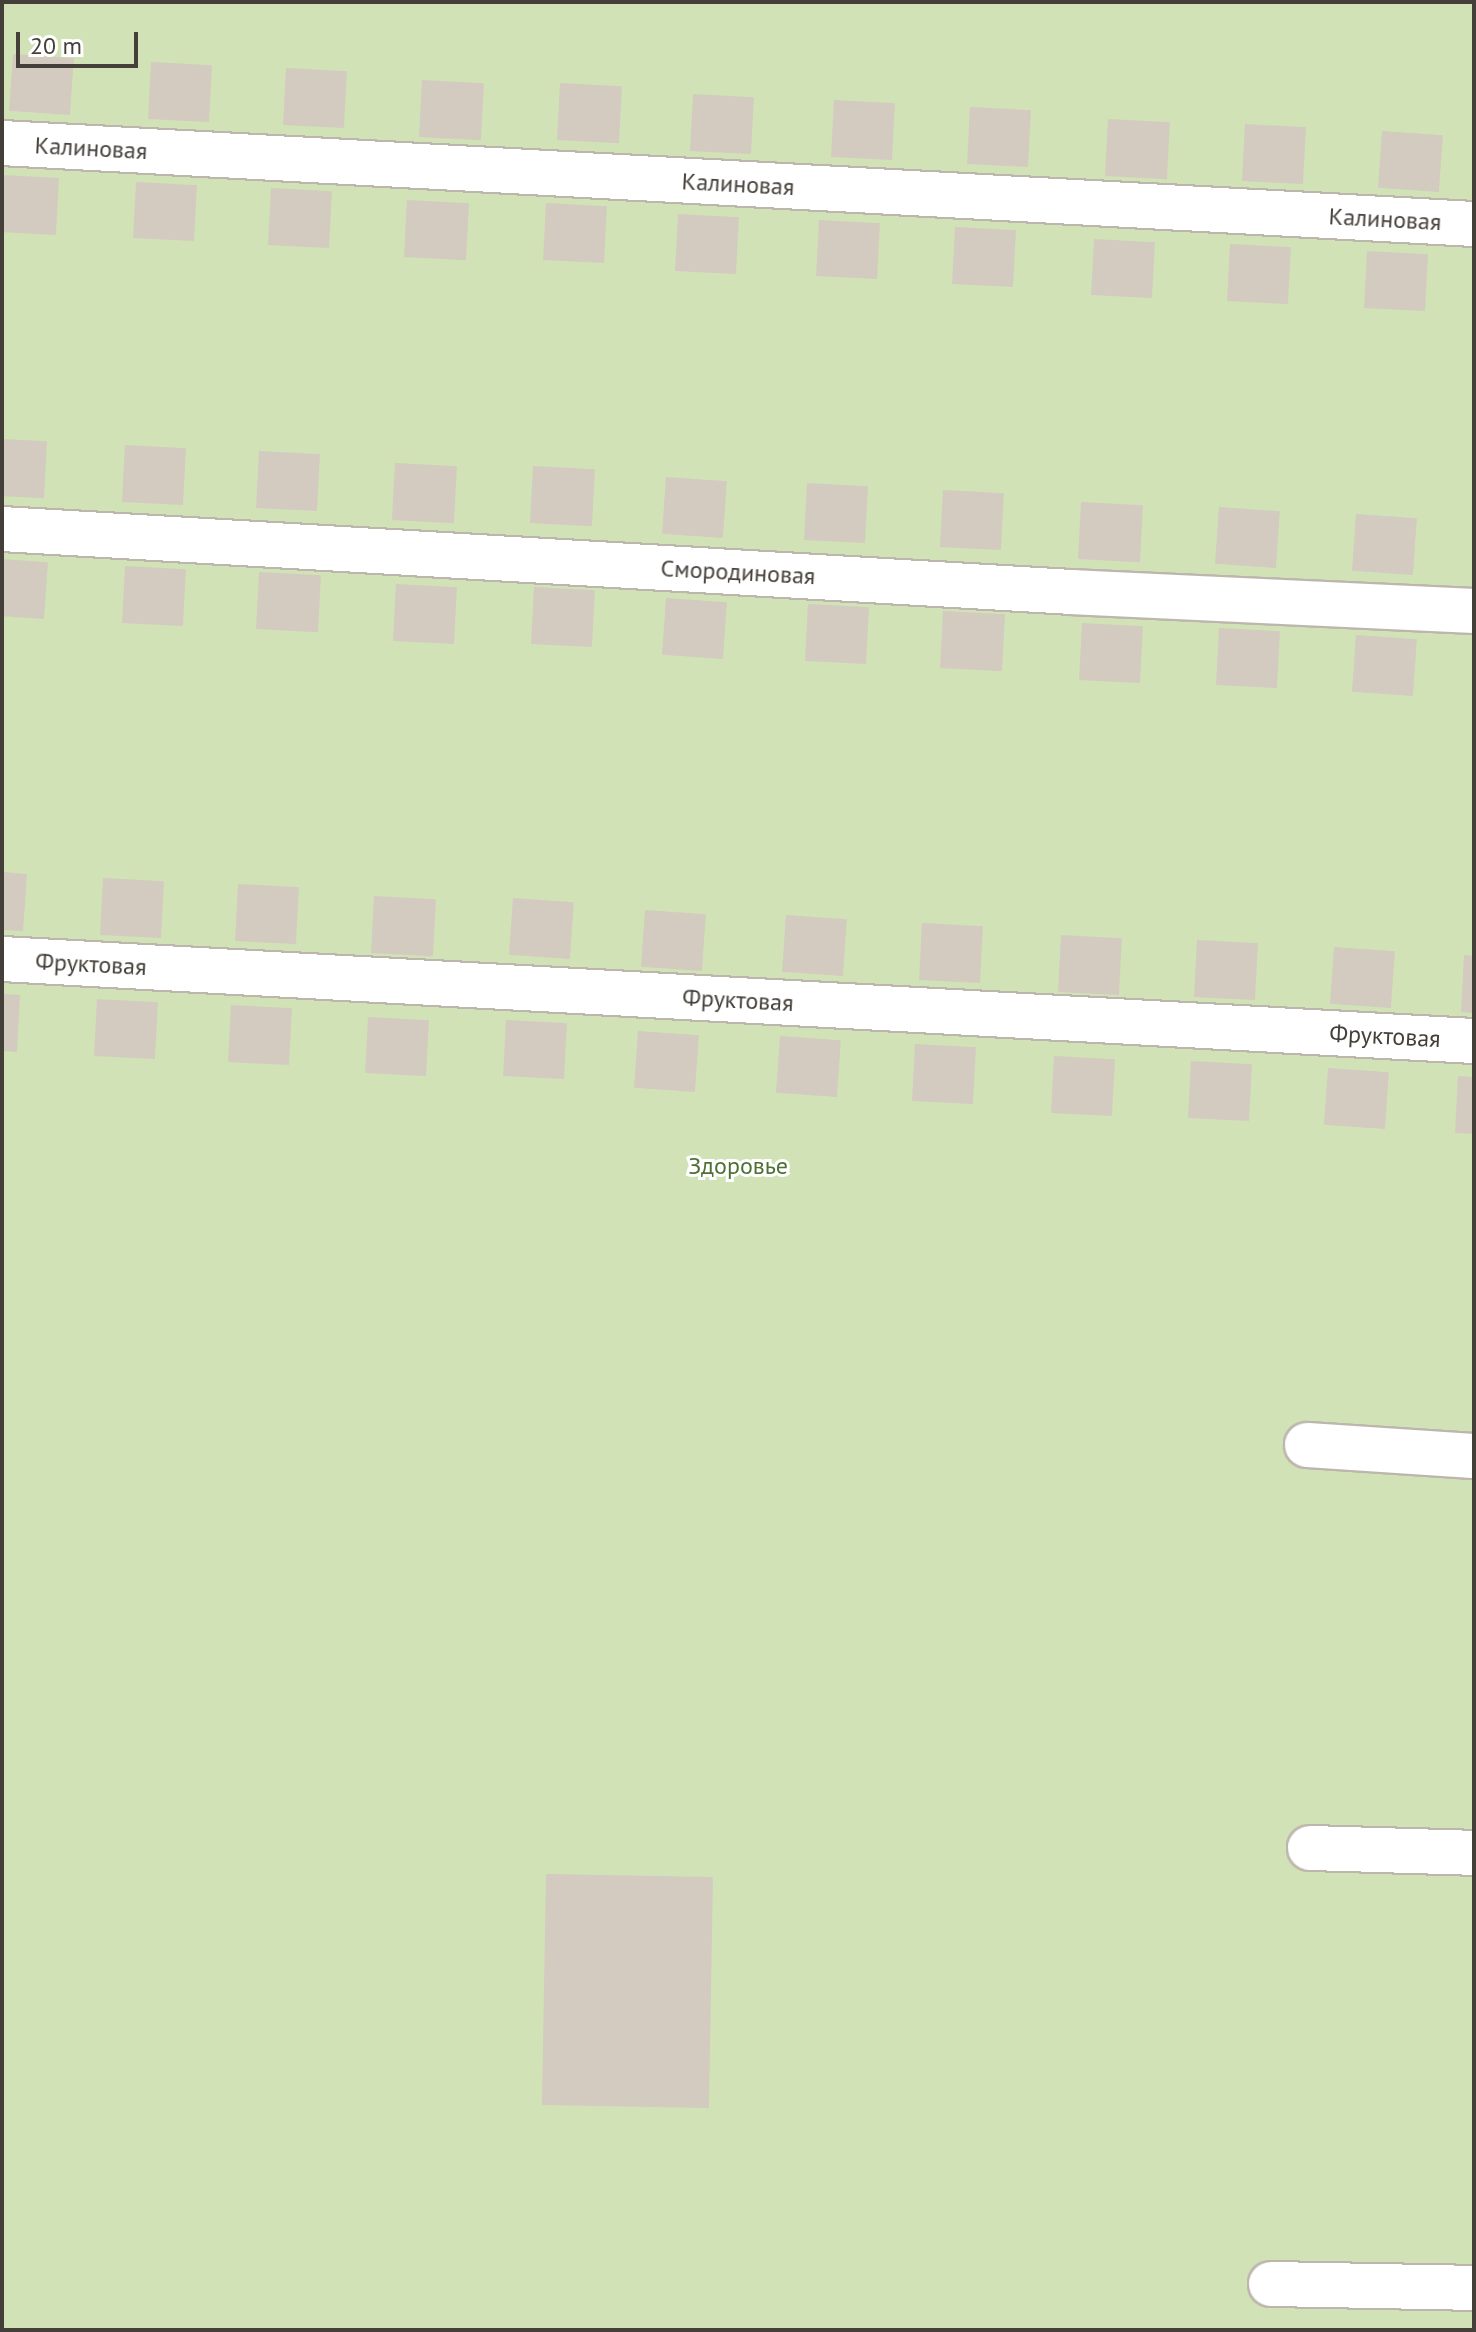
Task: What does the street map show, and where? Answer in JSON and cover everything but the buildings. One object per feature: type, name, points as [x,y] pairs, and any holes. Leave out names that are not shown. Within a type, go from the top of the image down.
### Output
[{"type":"street","name":"Калиновая","points":[[2,143],[1474,224]]},
{"type":"street","name":"Смородиновая","points":[[2,529],[1071,592],[1474,611]]},
{"type":"street","name":"Фруктовая","points":[[2,959],[1474,1041]]},
{"type":"street","points":[[1307,1445],[1474,1456]]},
{"type":"street","points":[[1310,1848],[1474,1853]]},
{"type":"street","points":[[1271,2284],[1474,2288]]},
{"type":"green space","name":"Здоровье","points":[[2,2],[1474,2],[1474,2330],[2,2330]]}]
